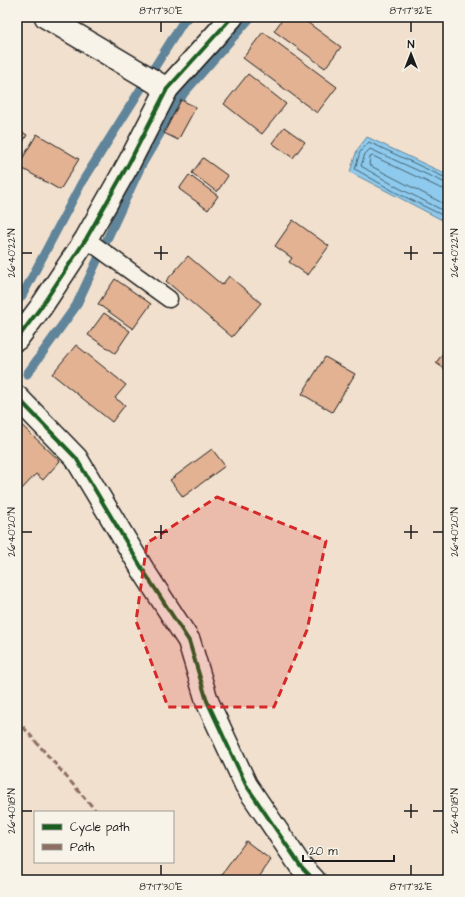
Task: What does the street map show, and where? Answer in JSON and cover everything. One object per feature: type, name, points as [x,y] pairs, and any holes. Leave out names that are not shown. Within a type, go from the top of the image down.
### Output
[{"type":"street","points":[[46,17],[155,81]]},
{"type":"street","points":[[17,339],[92,243],[129,163],[155,81],[232,17]]},
{"type":"street","points":[[17,397],[76,458],[143,570],[189,641],[207,701],[246,785],[300,865],[314,880]]},
{"type":"lane","points":[[92,243],[169,299]]},
{"type":"highlighted area","points":[[217,497],[326,541],[307,630],[274,707],[168,707],[136,621],[147,543]]},
{"type":"water","points":[[367,137],[448,175],[448,223],[350,172],[357,150]]},
{"type":"building","points":[[284,17],[300,17],[341,47],[325,68],[274,31]]},
{"type":"building","points":[[263,32],[337,87],[317,113],[243,58]]},
{"type":"building","points":[[248,74],[286,104],[262,134],[224,104]]},
{"type":"building","points":[[181,100],[196,107],[178,140],[164,133]]},
{"type":"building","points":[[284,127],[305,142],[293,158],[272,143]]},
{"type":"building","points":[[17,129],[27,135],[17,152]]},
{"type":"building","points":[[37,134],[79,159],[60,190],[18,166]]},
{"type":"building","points":[[203,158],[228,176],[217,192],[192,173]]},
{"type":"building","points":[[189,175],[218,196],[208,210],[179,189]]},
{"type":"building","points":[[293,220],[329,246],[308,275],[289,262],[292,258],[275,246]]},
{"type":"building","points":[[188,256],[222,285],[229,276],[261,303],[232,337],[166,281]]},
{"type":"building","points":[[115,279],[151,304],[133,329],[98,304]]},
{"type":"building","points":[[104,313],[130,331],[115,353],[88,335]]},
{"type":"building","points":[[76,345],[126,385],[115,398],[125,405],[112,422],[52,374]]},
{"type":"building","points":[[448,346],[448,371],[436,363]]},
{"type":"building","points":[[325,357],[355,374],[332,412],[302,394]]},
{"type":"building","points":[[17,421],[60,461],[43,480],[36,474],[21,490],[17,486]]},
{"type":"building","points":[[212,449],[225,466],[183,497],[170,480]]},
{"type":"building","points":[[246,841],[271,860],[257,880],[218,880]]},
{"type":"waterway","points":[[17,302],[23,294],[81,184],[183,22],[189,17]]},
{"type":"waterway","points":[[27,374],[76,306],[141,166],[184,93],[251,17]]},
{"type":"marked path","points":[[17,720],[96,811]]},
{"type":"cycle path","points":[[17,339],[41,307],[86,239],[129,163],[167,89],[232,17]]},
{"type":"cycle path","points":[[17,397],[76,458],[143,570],[189,641],[207,701],[246,785],[300,865],[314,880]]}]
